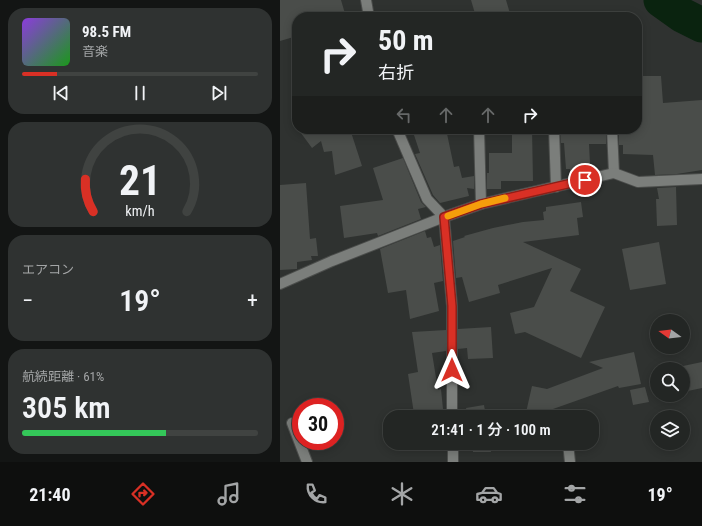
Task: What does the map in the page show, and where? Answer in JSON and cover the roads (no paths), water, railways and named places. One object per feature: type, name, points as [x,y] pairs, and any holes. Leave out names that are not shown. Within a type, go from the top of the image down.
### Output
[{"type":"street","points":[[366,0],[368,12]]},
{"type":"street","points":[[399,134],[427,199],[444,217],[452,306],[452,410]]},
{"type":"street","points":[[480,134],[481,204]]},
{"type":"street","points":[[554,134],[556,187]]},
{"type":"street","points":[[612,134],[614,173]]},
{"type":"street","points":[[280,284],[332,261],[481,204],[614,173],[638,182],[702,179]]},
{"type":"street","points":[[303,450],[308,462]]},
{"type":"street","points":[[452,450],[452,462]]},
{"type":"street","points":[[569,450],[570,462]]},
{"type":"waterway","points":[[661,0],[682,15],[702,25]]}]
